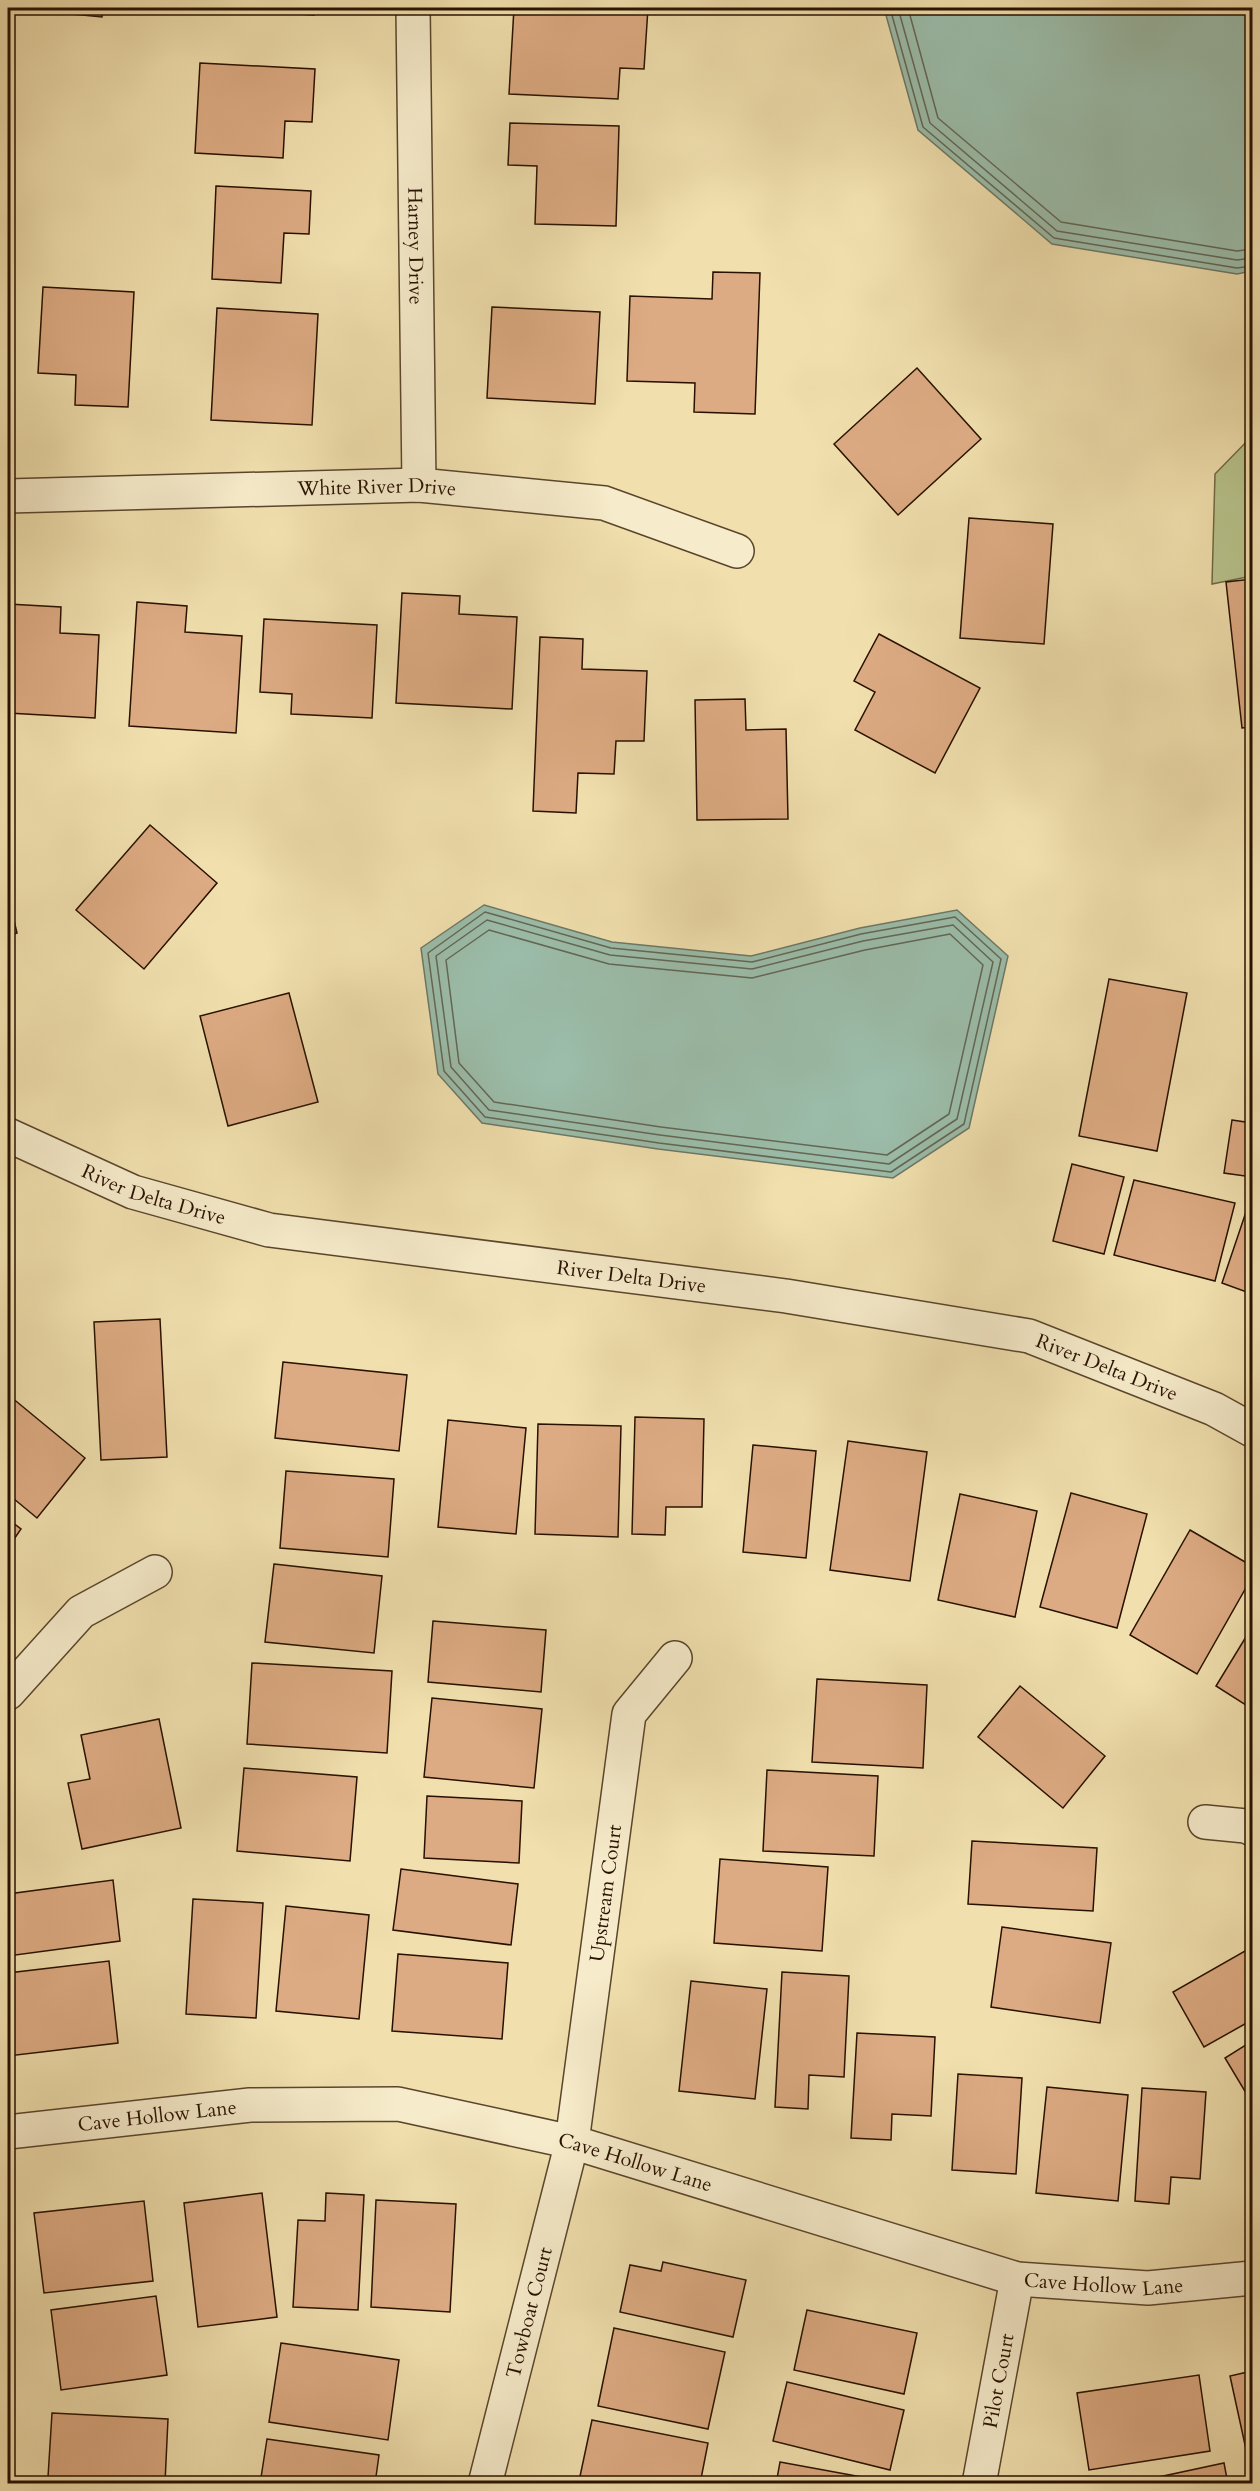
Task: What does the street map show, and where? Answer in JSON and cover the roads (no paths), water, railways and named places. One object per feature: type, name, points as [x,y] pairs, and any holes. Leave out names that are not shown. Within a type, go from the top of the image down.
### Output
[{"type":"street","name":"Harney Drive","points":[[413,8],[419,485]]},
{"type":"street","name":"White River Drive","points":[[8,496],[419,485],[604,503],[736,551]]},
{"type":"street","name":"River Delta Drive","points":[[8,1135],[133,1192],[269,1230],[786,1296],[1029,1336],[1215,1409],[1252,1430]]},
{"type":"street","points":[[8,1693],[81,1612],[155,1572]]},
{"type":"street","name":"Upstream Court","points":[[572,2142],[629,1714],[675,1658]]},
{"type":"street","points":[[1205,1822],[1246,1826],[1252,1829]]},
{"type":"street","name":"Cave Hollow Lane","points":[[8,2132],[250,2106],[398,2104],[572,2142],[1017,2279],[1148,2288],[1252,2278]]},
{"type":"street","name":"Towboat Court","points":[[485,2484],[572,2142]]},
{"type":"street","name":"Pilot Court","points":[[979,2484],[1017,2279]]},
{"type":"water","points":[[884,8],[1252,8],[1252,271],[1237,274],[1052,244],[918,130]]},
{"type":"water","points":[[484,905],[612,942],[751,956],[860,928],[957,910],[1008,956],[969,1128],[893,1178],[658,1149],[482,1123],[438,1074],[421,948]]}]
